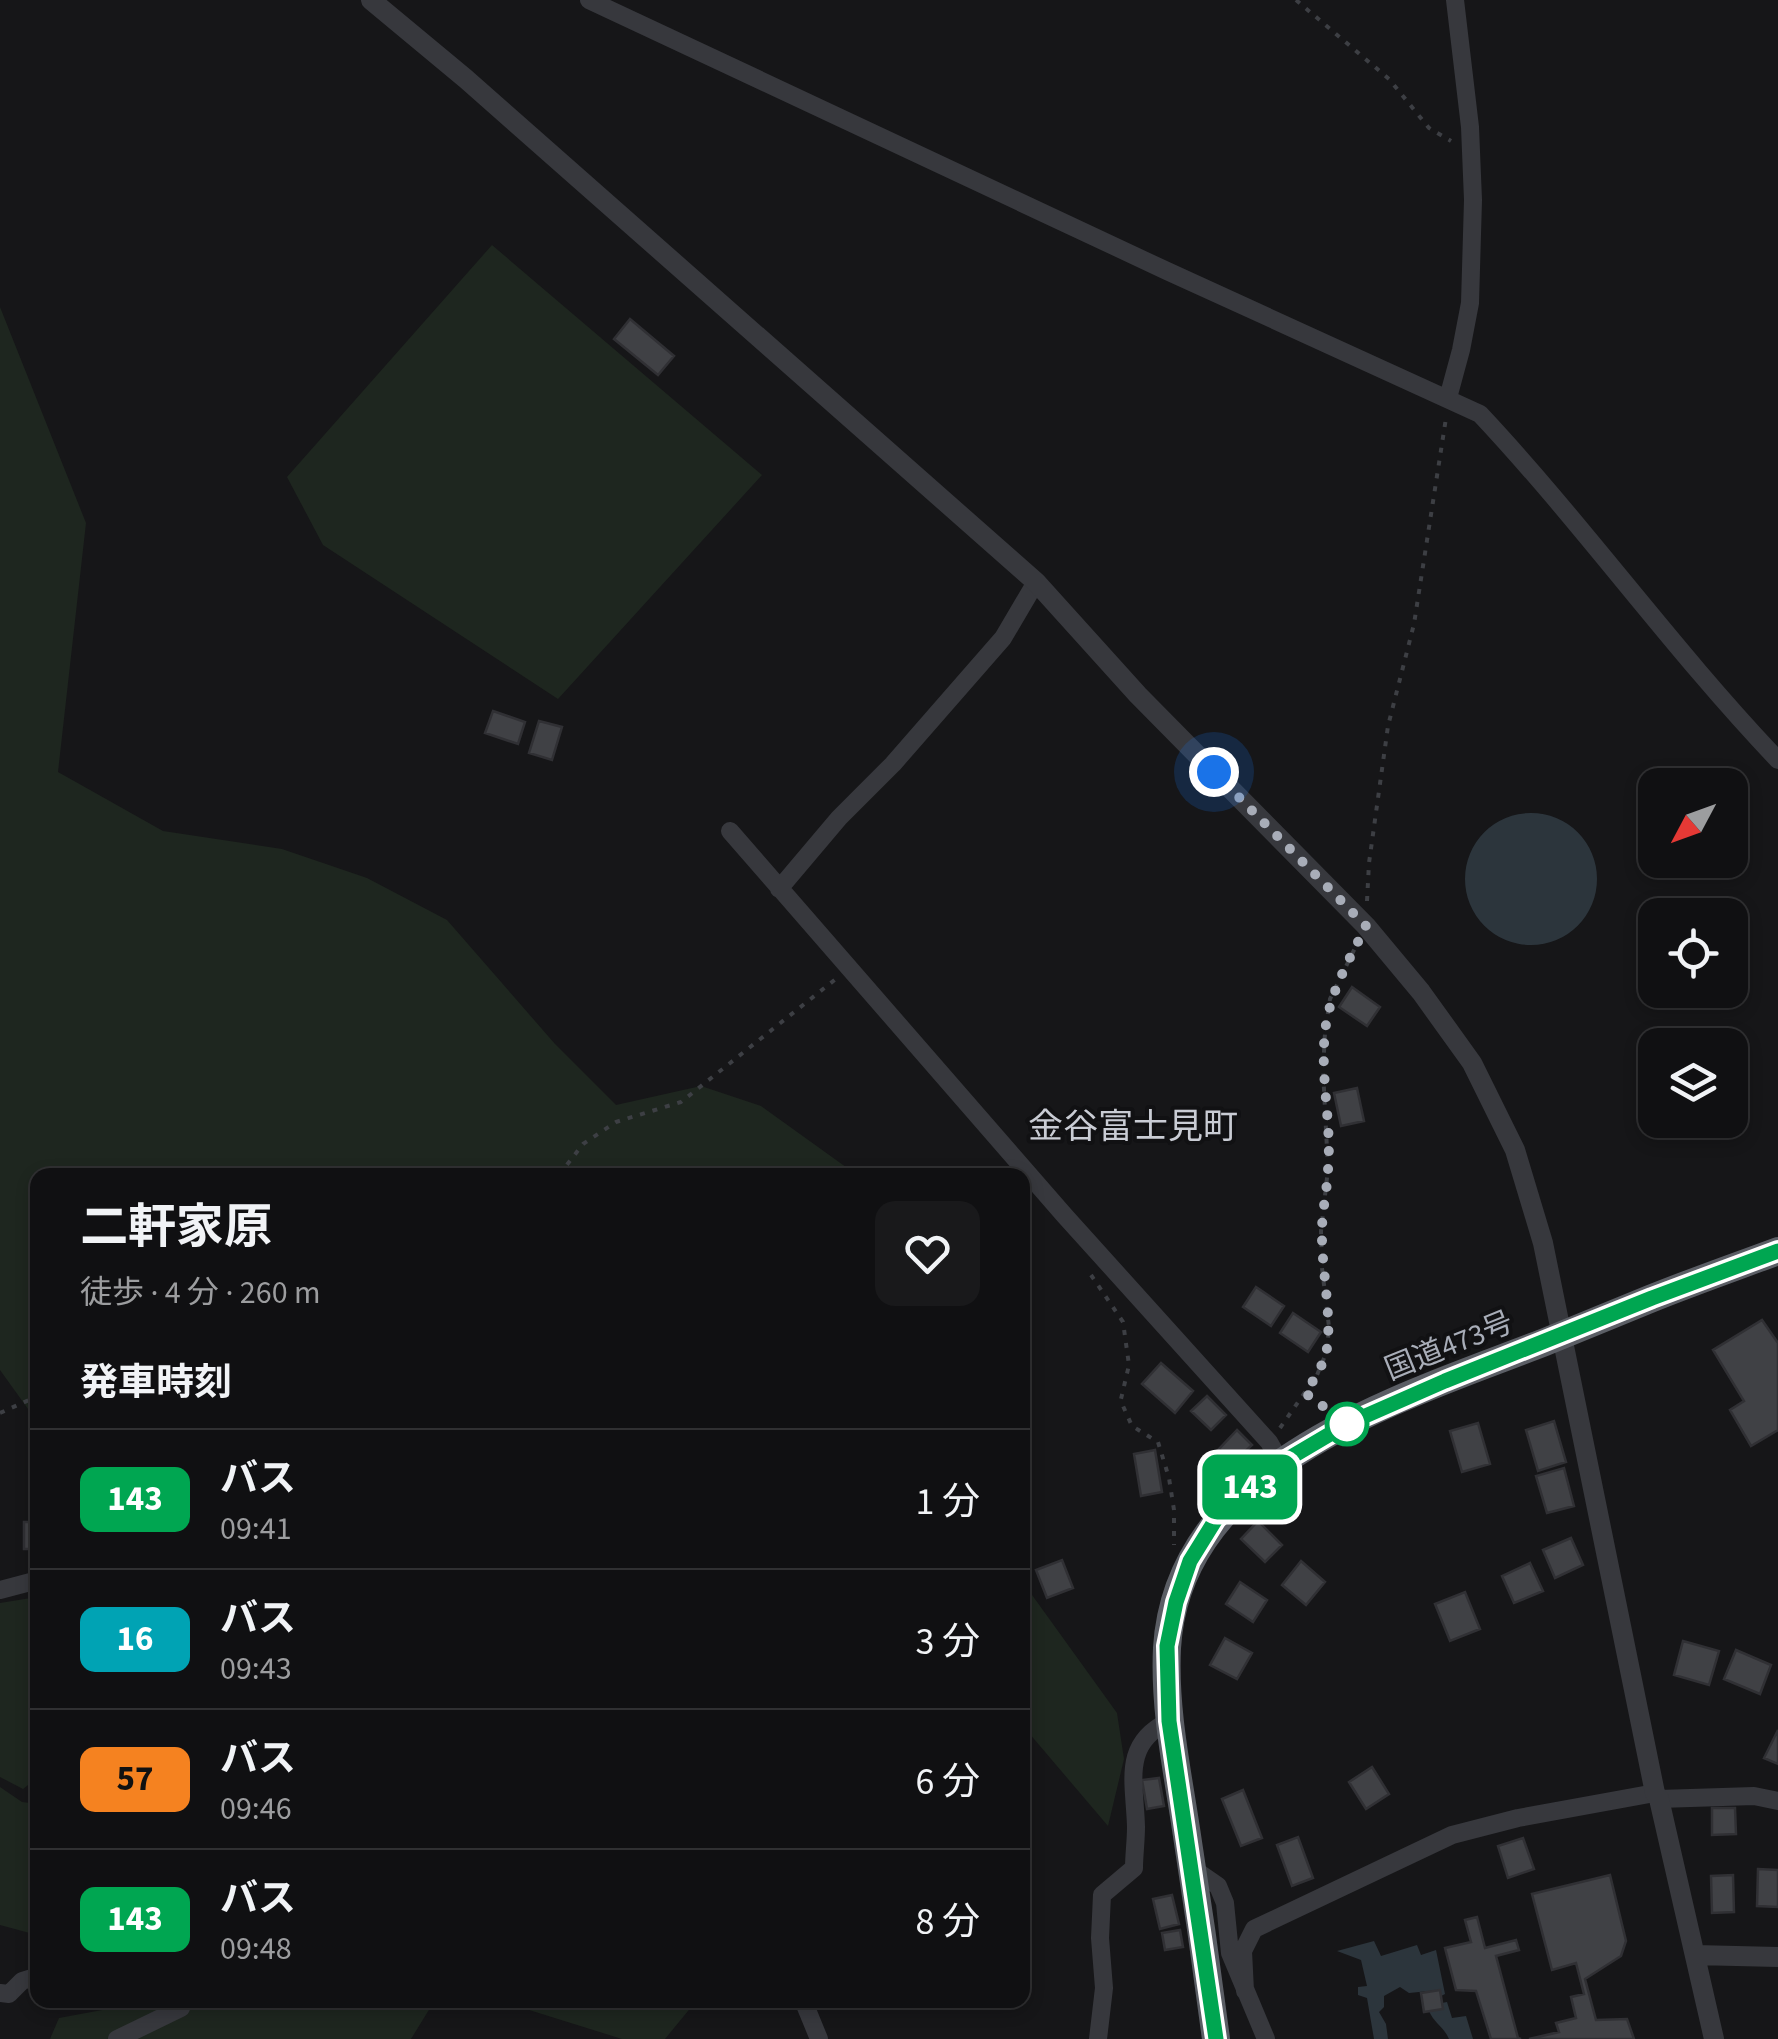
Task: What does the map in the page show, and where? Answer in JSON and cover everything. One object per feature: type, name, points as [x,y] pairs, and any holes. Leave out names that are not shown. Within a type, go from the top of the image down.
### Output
[{"type":"highway","name":"国道473号","points":[[1216,2039],[1169,1721],[1167,1646],[1190,1561],[1216,1519],[1246,1490],[1275,1453],[1445,1381],[1778,1251]]},
{"type":"street","points":[[371,0],[466,79],[1036,582],[1138,695],[1366,926],[1421,992],[1472,1063],[1515,1150],[1543,1244],[1657,1796],[1714,2039]]},
{"type":"street","points":[[589,0],[1480,414],[1778,760]]},
{"type":"street","points":[[1448,398],[1470,303],[1473,200],[1470,127],[1455,0]]},
{"type":"street","points":[[779,889],[1003,638],[1036,582]]},
{"type":"street","points":[[730,831],[1024,1168]]},
{"type":"street","points":[[1030,1175],[1275,1453]]},
{"type":"street","points":[[0,1590],[30,1582]]},
{"type":"street","points":[[1098,2039],[1104,1988],[1102,1895],[1134,1868],[1133,1766],[1145,1736],[1169,1721]]},
{"type":"street","points":[[1245,1991],[1244,1951],[1254,1929],[1452,1835],[1518,1818],[1657,1796],[1754,1796],[1778,1801]]},
{"type":"street","points":[[1192,1868],[1218,1886],[1225,1903],[1230,1953],[1266,2039]]},
{"type":"street","points":[[1695,1955],[1778,1956]]},
{"type":"street","points":[[0,1993],[9,1994],[30,1978]]},
{"type":"street","points":[[117,2039],[181,2008]]},
{"type":"street","points":[[806,2008],[819,2039]]},
{"type":"path","points":[[1296,0],[1389,80],[1430,128],[1471,154]]},
{"type":"path","points":[[1275,1453],[1327,1351],[1322,1268],[1328,1169],[1325,1032],[1330,999],[1366,926],[1368,863],[1388,726],[1414,624],[1448,398]]},
{"type":"path","points":[[564,1168],[583,1144],[616,1122],[681,1102],[849,968]]},
{"type":"path","points":[[1088,1269],[1123,1322],[1129,1365],[1121,1398],[1132,1426],[1158,1442],[1174,1510],[1175,1554]]},
{"type":"path","points":[[0,1413],[30,1400]]},
{"type":"shaded area","points":[[492,245],[762,475],[558,699],[323,545],[287,477]]},
{"type":"shaded area","points":[[0,307],[86,523],[58,772],[163,831],[282,849],[367,878],[447,920],[555,1044],[616,1105],[701,1086],[761,1106],[847,1168],[30,1168],[30,1408],[0,1370]]},
{"type":"shaded area","points":[[1531,813],[1556,818],[1577,833],[1592,854],[1597,879],[1592,904],[1577,925],[1556,940],[1531,945],[1506,940],[1485,925],[1470,904],[1465,879],[1470,854],[1485,833],[1506,818]]},
{"type":"shaded area","points":[[1030,1592],[1117,1713],[1124,1759],[1108,1826],[1030,1734]]},
{"type":"shaded area","points":[[30,1598],[30,1784],[23,1789],[0,1777],[0,1603]]},
{"type":"shaded area","points":[[0,1787],[30,1803],[30,1933],[0,1925]]},
{"type":"shaded area","points":[[1374,1941],[1381,1956],[1417,1945],[1421,1955],[1436,1950],[1445,1994],[1441,1996],[1439,1990],[1409,1993],[1400,1987],[1384,1996],[1384,2007],[1379,2012],[1388,2039],[1374,2039],[1367,1998],[1358,1995],[1358,1987],[1367,1986],[1361,1960],[1337,1951]]},
{"type":"shaded area","points":[[1447,2002],[1452,2018],[1466,2016],[1473,2039],[1449,2039],[1434,2019],[1429,2011],[1443,2009],[1442,2003]]},
{"type":"shaded area","points":[[113,2008],[430,2008],[411,2039],[50,2039],[59,2018]]},
{"type":"shaded area","points":[[690,2008],[665,2039],[622,2039],[526,2009]]},
{"type":"building","points":[[630,319],[674,356],[658,375],[614,339]]},
{"type":"building","points":[[493,711],[525,722],[518,744],[485,733]]},
{"type":"building","points":[[539,721],[562,727],[552,760],[529,753]]},
{"type":"building","points":[[1352,987],[1380,1007],[1367,1026],[1339,1007]]},
{"type":"building","points":[[1357,1088],[1364,1121],[1341,1126],[1334,1093]]},
{"type":"building","points":[[1256,1287],[1284,1306],[1271,1326],[1243,1307]]},
{"type":"building","points":[[1293,1313],[1321,1332],[1308,1352],[1280,1333]]},
{"type":"building","points":[[1762,1320],[1778,1343],[1778,1430],[1751,1446],[1730,1410],[1744,1401],[1713,1350]]},
{"type":"building","points":[[1161,1363],[1193,1391],[1175,1413],[1142,1384]]},
{"type":"building","points":[[1207,1396],[1226,1415],[1211,1430],[1191,1411]]},
{"type":"building","points":[[1554,1421],[1566,1462],[1538,1471],[1526,1430]]},
{"type":"building","points":[[1478,1423],[1490,1464],[1462,1472],[1450,1431]]},
{"type":"building","points":[[1237,1430],[1252,1445],[1233,1463],[1219,1449]]},
{"type":"building","points":[[1155,1450],[1162,1492],[1141,1496],[1134,1454]]},
{"type":"building","points":[[1564,1468],[1574,1506],[1547,1513],[1536,1476]]},
{"type":"building","points":[[1258,1521],[1282,1545],[1265,1562],[1241,1539]]},
{"type":"building","points":[[24,1522],[30,1522],[30,1549],[24,1549]]},
{"type":"building","points":[[1571,1538],[1583,1565],[1555,1578],[1543,1550]]},
{"type":"building","points":[[1062,1560],[1073,1588],[1047,1598],[1036,1570]]},
{"type":"building","points":[[1301,1561],[1325,1582],[1306,1605],[1282,1585]]},
{"type":"building","points":[[1530,1563],[1543,1591],[1514,1603],[1502,1576]]},
{"type":"building","points":[[1240,1582],[1267,1600],[1253,1622],[1226,1604]]},
{"type":"building","points":[[1465,1592],[1480,1629],[1450,1641],[1435,1604]]},
{"type":"building","points":[[1225,1638],[1252,1653],[1237,1679],[1210,1665]]},
{"type":"building","points":[[1683,1641],[1719,1651],[1709,1685],[1674,1675]]},
{"type":"building","points":[[1736,1650],[1771,1665],[1760,1694],[1724,1679]]},
{"type":"building","points":[[1778,1730],[1778,1764],[1764,1758]]},
{"type":"building","points":[[1372,1767],[1389,1794],[1366,1809],[1349,1782]]},
{"type":"building","points":[[1159,1778],[1164,1806],[1147,1809],[1142,1780]]},
{"type":"building","points":[[1243,1790],[1262,1838],[1241,1846],[1222,1799]]},
{"type":"building","points":[[1712,1808],[1735,1808],[1736,1834],[1712,1835]]},
{"type":"building","points":[[1298,1837],[1313,1878],[1292,1886],[1277,1845]]},
{"type":"building","points":[[1523,1838],[1534,1869],[1508,1878],[1498,1846]]},
{"type":"building","points":[[1758,1869],[1778,1870],[1778,1907],[1757,1906]]},
{"type":"building","points":[[1610,1875],[1626,1941],[1621,1956],[1585,1979],[1596,2020],[1627,2019],[1634,2039],[1529,2039],[1559,2032],[1556,2023],[1576,2018],[1571,1997],[1584,1994],[1576,1963],[1552,1970],[1532,1894]]},
{"type":"building","points":[[1733,1875],[1734,1912],[1712,1913],[1711,1876]]},
{"type":"building","points":[[1172,1895],[1179,1924],[1160,1929],[1153,1899]]},
{"type":"building","points":[[1477,1917],[1485,1948],[1516,1940],[1519,1950],[1496,1956],[1521,2039],[1491,2039],[1476,1991],[1456,1990],[1445,1948],[1471,1942],[1465,1920]]},
{"type":"building","points":[[1180,1930],[1183,1947],[1165,1950],[1162,1933]]},
{"type":"building","points":[[1440,1990],[1443,2009],[1424,2012],[1421,1993]]},
{"type":"bus line","name":"143","points":[[1216,2039],[1169,1721],[1167,1646],[1190,1561],[1216,1519],[1281,1463],[1347,1424],[1445,1381],[1778,1251]]},
{"type":"district","name":"金谷富士見町","points":[[1133,1127]]},
{"type":"route","points":[[1214,772],[1366,926],[1330,999],[1325,1032],[1328,1169],[1322,1268],[1327,1351],[1305,1393],[1347,1424]]}]
